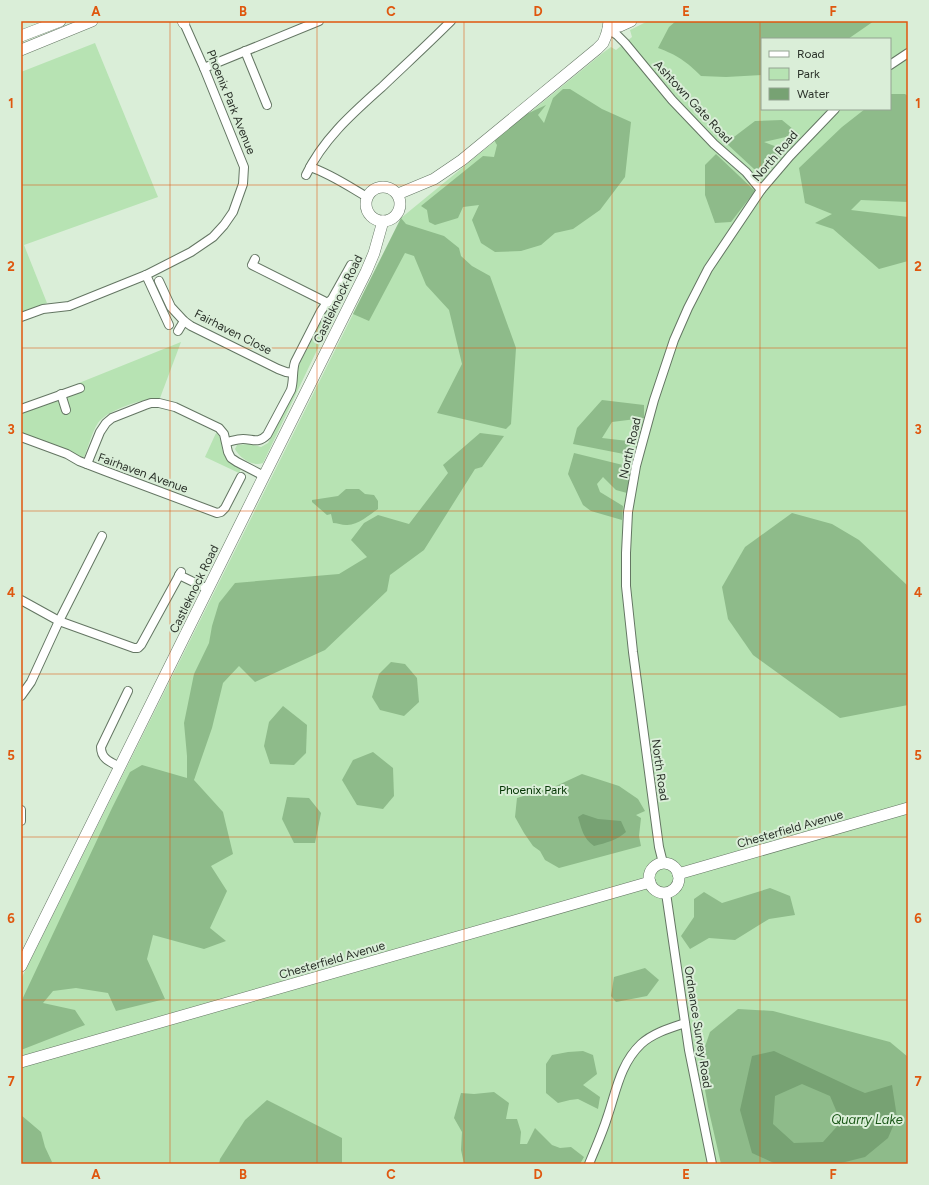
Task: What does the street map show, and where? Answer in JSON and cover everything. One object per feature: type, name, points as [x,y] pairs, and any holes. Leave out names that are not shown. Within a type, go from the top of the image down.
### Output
[{"type":"main road","points":[[21,36],[60,21]]},
{"type":"main road","points":[[21,50],[92,21]]},
{"type":"main road","points":[[398,194],[434,179],[462,160],[597,49],[603,43],[608,25],[620,26],[631,21]]},
{"type":"main road","points":[[379,187],[390,188],[398,194],[400,205],[399,210],[393,218],[382,221],[377,220],[368,213],[366,208],[367,197],[370,192],[379,187]]},
{"type":"main road","name":"Castleknock Road","points":[[21,966],[366,272],[374,253],[382,221]]},
{"type":"main road","name":"Chesterfield Avenue","points":[[678,874],[908,808]]},
{"type":"main road","points":[[663,863],[671,865],[677,870],[679,878],[676,887],[673,890],[666,892],[656,890],[650,882],[652,870],[655,866],[663,863]]},
{"type":"main road","name":"Chesterfield Avenue","points":[[21,1062],[650,882]]},
{"type":"street","points":[[204,68],[319,21]]},
{"type":"street","points":[[306,175],[332,134],[428,45],[451,21]]},
{"type":"street","name":"Phoenix Park Avenue","points":[[21,318],[43,309],[69,306],[146,275],[191,252],[213,237],[233,212],[243,184],[244,167],[184,22]]},
{"type":"street","name":"Ashtown Gate Road","points":[[608,25],[625,43],[672,100],[714,144],[746,172],[761,190]]},
{"type":"street","points":[[244,51],[267,105]]},
{"type":"street","points":[[891,64],[908,53]]},
{"type":"street","name":"North Road","points":[[663,863],[659,847],[632,652],[626,586],[628,512],[638,458],[654,400],[674,340],[708,269],[761,190],[790,156],[834,110]]},
{"type":"street","points":[[310,167],[342,181],[367,197]]},
{"type":"street","points":[[255,259],[252,265],[324,301],[326,304]]},
{"type":"street","points":[[227,442],[244,439],[256,441],[267,435],[291,390],[295,362],[321,311],[332,299],[350,265]]},
{"type":"street","points":[[146,275],[169,325]]},
{"type":"street","name":"Fairhaven Close","points":[[159,281],[171,307],[191,326],[278,369],[293,373]]},
{"type":"street","points":[[178,330],[184,321]]},
{"type":"street","points":[[21,409],[80,388]]},
{"type":"street","points":[[61,394],[66,410]]},
{"type":"street","points":[[87,464],[100,432],[106,422],[112,418],[151,403],[167,404],[218,428],[224,434],[231,458],[264,476]]},
{"type":"street","name":"Fairhaven Avenue","points":[[21,437],[67,454],[87,464],[217,513],[221,512],[225,508],[241,477]]},
{"type":"street","points":[[21,696],[34,676],[59,620],[102,536]]},
{"type":"street","points":[[21,600],[59,620],[121,644],[138,648],[180,574],[208,589]]},
{"type":"street","points":[[120,767],[106,760],[101,754],[101,747],[128,691]]},
{"type":"street","points":[[21,810],[21,821]]},
{"type":"street","name":"Ordnance Survey Road","points":[[666,892],[694,1082],[712,1164]]},
{"type":"street","points":[[21,947],[32,943]]},
{"type":"street","points":[[589,1164],[608,1118],[619,1079],[628,1059],[641,1044],[658,1033],[685,1023]]},
{"type":"green space","name":"Phoenix Park","points":[[648,21],[908,21],[908,1164],[21,1164],[21,979],[401,218],[604,52],[611,47],[616,50],[632,37],[630,30]]},
{"type":"green space","points":[[95,43],[158,197],[24,245],[47,303],[21,313],[21,72]]},
{"type":"green space","points":[[337,301],[340,302],[263,463],[255,464],[247,461],[240,456],[235,449],[237,445],[250,444],[261,447],[268,443],[296,388],[298,367],[327,310]]},
{"type":"green space","points":[[181,342],[160,398],[136,402],[117,409],[103,418],[98,423],[92,434],[83,458],[81,459],[68,451],[49,443],[21,434],[21,412],[57,400],[67,400],[69,395],[79,391],[79,383]]},
{"type":"green space","points":[[216,433],[221,439],[223,451],[226,456],[241,469],[239,473],[205,457]]},
{"type":"shaded area","points":[[676,21],[874,21],[849,38],[761,38],[761,75],[726,77],[701,76],[681,59],[658,48],[669,27]]},
{"type":"shaded area","points":[[563,89],[570,89],[602,109],[631,122],[625,177],[600,210],[573,229],[555,233],[541,245],[521,251],[495,252],[481,243],[472,220],[479,205],[463,207],[458,218],[435,225],[429,222],[427,210],[421,206],[483,156],[494,157],[497,145],[494,140],[520,117],[546,105],[538,115],[544,123],[553,98]]},
{"type":"shaded area","points":[[891,94],[905,94],[908,96],[908,202],[861,200],[851,210],[908,217],[908,261],[879,269],[833,229],[815,223],[832,214],[805,203],[799,168],[842,127],[864,110],[891,110]]},
{"type":"shaded area","points":[[782,120],[799,134],[764,142],[785,150],[773,167],[754,169],[726,143],[755,121]]},
{"type":"shaded area","points":[[716,154],[755,191],[731,222],[715,223],[705,195],[705,165]]},
{"type":"shaded area","points":[[401,218],[406,224],[444,236],[459,248],[461,256],[472,266],[490,276],[516,348],[511,424],[506,429],[437,413],[462,364],[449,310],[426,285],[414,256],[405,253],[369,321],[353,314]]},
{"type":"shaded area","points":[[602,400],[644,405],[644,418],[612,422],[602,438],[628,441],[634,456],[573,444],[577,428]]},
{"type":"shaded area","points":[[480,433],[504,436],[482,467],[475,469],[424,550],[390,575],[387,591],[325,650],[255,682],[239,666],[223,683],[212,728],[194,780],[223,812],[233,854],[211,866],[227,891],[210,928],[226,941],[204,949],[153,935],[147,959],[165,999],[116,1011],[108,993],[76,988],[53,991],[43,1003],[75,1010],[85,1025],[21,1050],[21,1002],[130,772],[142,765],[187,778],[184,723],[194,674],[209,643],[212,626],[219,603],[235,583],[339,574],[367,557],[351,540],[364,523],[378,515],[409,524],[448,473],[443,465]]},
{"type":"shaded area","points":[[574,453],[631,467],[627,493],[616,490],[603,477],[597,484],[600,492],[623,506],[622,520],[591,511],[583,505],[568,474]]},
{"type":"shaded area","points":[[346,489],[359,489],[365,494],[374,495],[378,501],[378,509],[359,522],[344,525],[333,523],[331,514],[327,515],[312,502],[312,500],[338,496]]},
{"type":"shaded area","points":[[792,513],[832,524],[859,540],[908,586],[908,705],[840,718],[753,655],[728,619],[722,587],[745,547]]},
{"type":"shaded area","points":[[391,662],[405,664],[417,678],[419,702],[404,716],[380,710],[372,697],[379,674]]},
{"type":"shaded area","points":[[283,706],[307,725],[306,753],[294,765],[270,764],[264,746],[269,722]]},
{"type":"shaded area","points":[[373,752],[393,768],[394,796],[383,809],[357,805],[342,780],[353,760]]},
{"type":"shaded area","points":[[582,774],[619,786],[638,799],[645,811],[636,815],[641,818],[639,836],[641,846],[559,868],[545,860],[540,851],[533,846],[524,833],[515,817],[517,798],[556,786]]},
{"type":"shaded area","points":[[287,797],[309,798],[321,813],[315,843],[294,843],[282,819]]},
{"type":"shaded area","points":[[770,888],[790,896],[795,915],[769,919],[735,940],[709,938],[690,949],[681,936],[694,917],[694,899],[704,892],[722,903]]},
{"type":"shaded area","points":[[645,968],[659,980],[647,996],[616,1002],[611,996],[614,977]]},
{"type":"shaded area","points":[[738,1009],[773,1011],[890,1042],[908,1057],[908,1164],[721,1164],[708,1107],[700,1061],[710,1032]]},
{"type":"shaded area","points":[[583,1051],[593,1055],[597,1074],[583,1085],[600,1097],[598,1109],[578,1099],[558,1103],[546,1093],[546,1064],[552,1055]]},
{"type":"shaded area","points":[[494,1092],[509,1103],[506,1119],[517,1119],[521,1132],[520,1144],[527,1144],[535,1128],[552,1145],[560,1148],[571,1147],[584,1157],[580,1164],[464,1164],[461,1150],[462,1132],[454,1118],[461,1093],[474,1094]]},
{"type":"shaded area","points":[[267,1100],[342,1138],[342,1164],[219,1164],[220,1159],[245,1120]]},
{"type":"shaded area","points":[[21,1115],[41,1132],[45,1147],[52,1162],[50,1164],[21,1164]]},
{"type":"water","points":[[583,814],[598,819],[621,821],[626,832],[615,839],[594,846],[587,840],[582,830],[578,817]]},
{"type":"water","name":"Quarry Lake","points":[[774,1051],[865,1093],[892,1085],[897,1117],[888,1138],[865,1157],[837,1164],[776,1164],[752,1153],[740,1110],[752,1056]],"holes":[[[802,1084],[830,1096],[841,1122],[823,1142],[794,1143],[773,1124],[775,1096]]]}]
